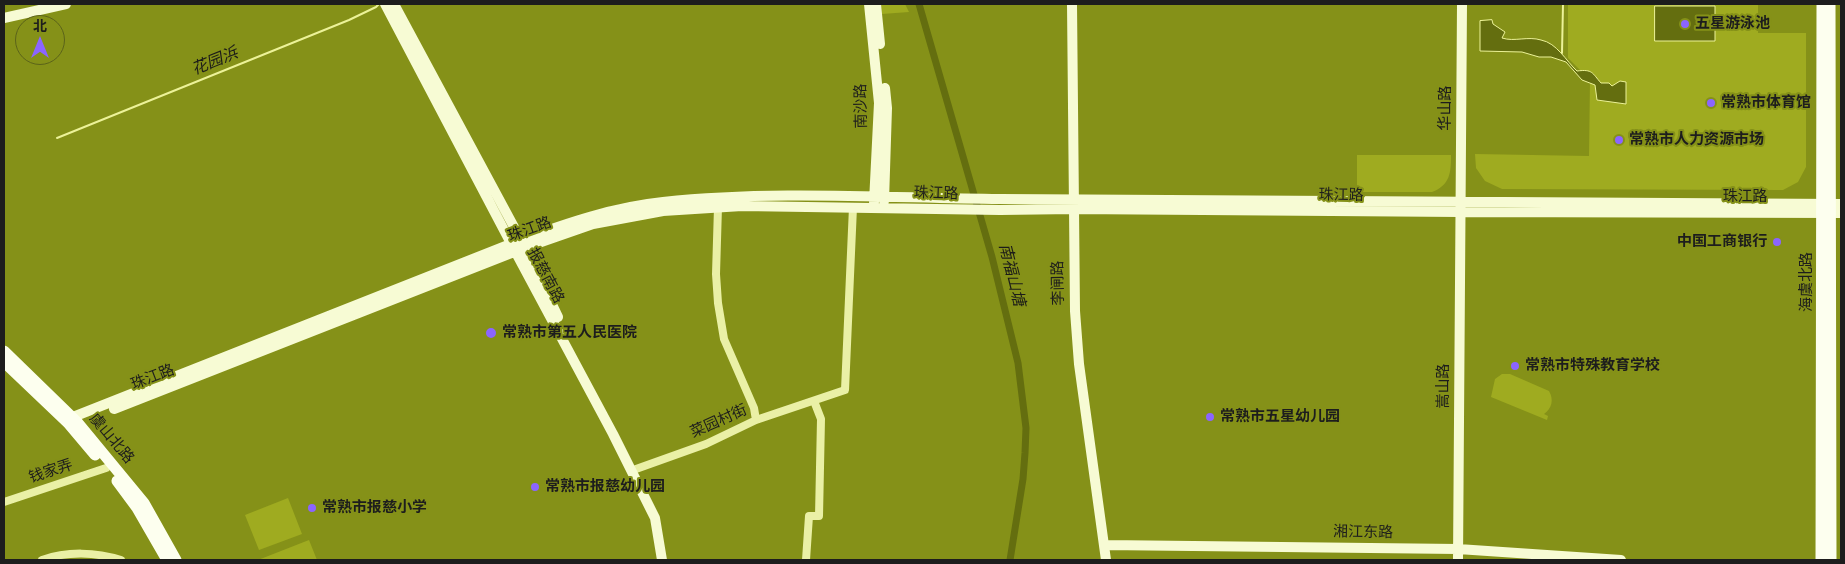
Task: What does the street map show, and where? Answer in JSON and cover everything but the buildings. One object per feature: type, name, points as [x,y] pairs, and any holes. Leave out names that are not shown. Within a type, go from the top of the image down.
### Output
[{"type":"main road","points":[[4,18],[66,4]]},
{"type":"main road","name":"南沙路","points":[[869,4],[879,103],[879,202]]},
{"type":"main road","name":"南沙路","points":[[876,4],[887,108],[879,202]]},
{"type":"main road","name":"李闸路","points":[[1072,4],[1075,311],[1079,364],[1106,560]]},
{"type":"main road","name":"华山路","points":[[1460,207],[1462,4]]},
{"type":"main road","name":"海虞北路","points":[[1821,560],[1831,208],[1822,4]]},
{"type":"main road","name":"海虞北路","points":[[1830,4],[1831,560]]},
{"type":"main road","name":"报慈南路","points":[[391,7],[636,469],[661,522],[668,560]]},
{"type":"main road","name":"珠江路","points":[[70,420],[518,246],[590,215],[662,202],[742,196],[966,204],[1000,210],[1074,204]]},
{"type":"main road","name":"珠江路","points":[[966,204],[1000,199],[1074,204],[1831,208]]},
{"type":"main road","name":"珠江路","points":[[518,246],[593,224],[663,211],[742,206],[853,207],[879,202]]},
{"type":"main road","name":"嵩山路","points":[[1458,560],[1460,207]]},
{"type":"main road","name":"报慈南路","points":[[518,246],[654,518],[662,560]]},
{"type":"main road","name":"虞山北路","points":[[4,351],[70,420],[144,503],[176,560]]},
{"type":"main road","name":"虞山北路","points":[[4,362],[70,420],[137,508],[167,560]]},
{"type":"main road","name":"湘江东路","points":[[1105,545],[1458,549],[1621,560]]},
{"type":"street","name":"菜园村街","points":[[636,469],[706,444],[756,420],[846,390],[853,207]]},
{"type":"street","points":[[718,208],[716,274],[718,303],[724,339],[754,408],[756,420]]},
{"type":"street","points":[[806,560],[809,516],[819,516],[821,419],[814,401]]},
{"type":"street","name":"钱家弄","points":[[4,502],[106,468]]},
{"type":"street","points":[[42,560],[52,556],[78,553],[105,555],[120,560]]},
{"type":"shaded area","points":[[881,4],[905,4],[909,12],[882,14]]},
{"type":"shaded area","points":[[1568,4],[1758,4],[1758,33],[1806,33],[1806,167],[1798,182],[1783,190],[1502,189],[1485,181],[1476,168],[1475,154],[1589,156],[1590,80],[1568,58]]},
{"type":"shaded area","name":"五星游泳池","points":[[1655,6],[1715,6],[1715,41],[1655,41]]},
{"type":"shaded area","points":[[1492,20],[1493,24],[1505,32],[1502,38],[1536,39],[1547,42],[1557,48],[1577,71],[1589,71],[1601,83],[1609,83],[1612,86],[1620,81],[1626,82],[1626,104],[1597,100],[1595,85],[1582,80],[1566,62],[1551,57],[1539,57],[1522,52],[1480,51],[1480,21]]},
{"type":"shaded area","points":[[1357,155],[1451,155],[1451,167],[1448,178],[1443,186],[1432,192],[1357,192]]},
{"type":"shaded area","points":[[1502,374],[1510,374],[1549,391],[1551,404],[1544,414],[1548,416],[1547,420],[1491,397],[1495,379]]},
{"type":"shaded area","points":[[288,498],[302,534],[259,550],[245,515]]},
{"type":"shaded area","points":[[309,540],[317,560],[258,560]]},
{"type":"waterway","name":"花园浜","points":[[57,138],[349,20],[379,4]]},
{"type":"waterway","name":"南福山塘","points":[[919,4],[992,257],[1018,363],[1026,428],[1025,453],[1023,479],[1010,560]]},
{"type":"waterway","points":[[1562,53],[1563,4]]},
{"type":"place","name":"五星游泳池","points":[[1685,24]]},
{"type":"place","name":"常熟市体育馆","points":[[1711,103]]},
{"type":"place","name":"常熟市人力资源市场","points":[[1619,140]]},
{"type":"place","name":"中国工商银行","points":[[1777,242]]},
{"type":"place","name":"常熟市第五人民医院","points":[[491,333]]},
{"type":"place","name":"常熟市特殊教育学校","points":[[1515,366]]},
{"type":"place","name":"常熟市五星幼儿园","points":[[1210,417]]},
{"type":"place","name":"常熟市报慈幼儿园","points":[[535,487]]},
{"type":"place","name":"常熟市报慈小学","points":[[312,508]]}]
